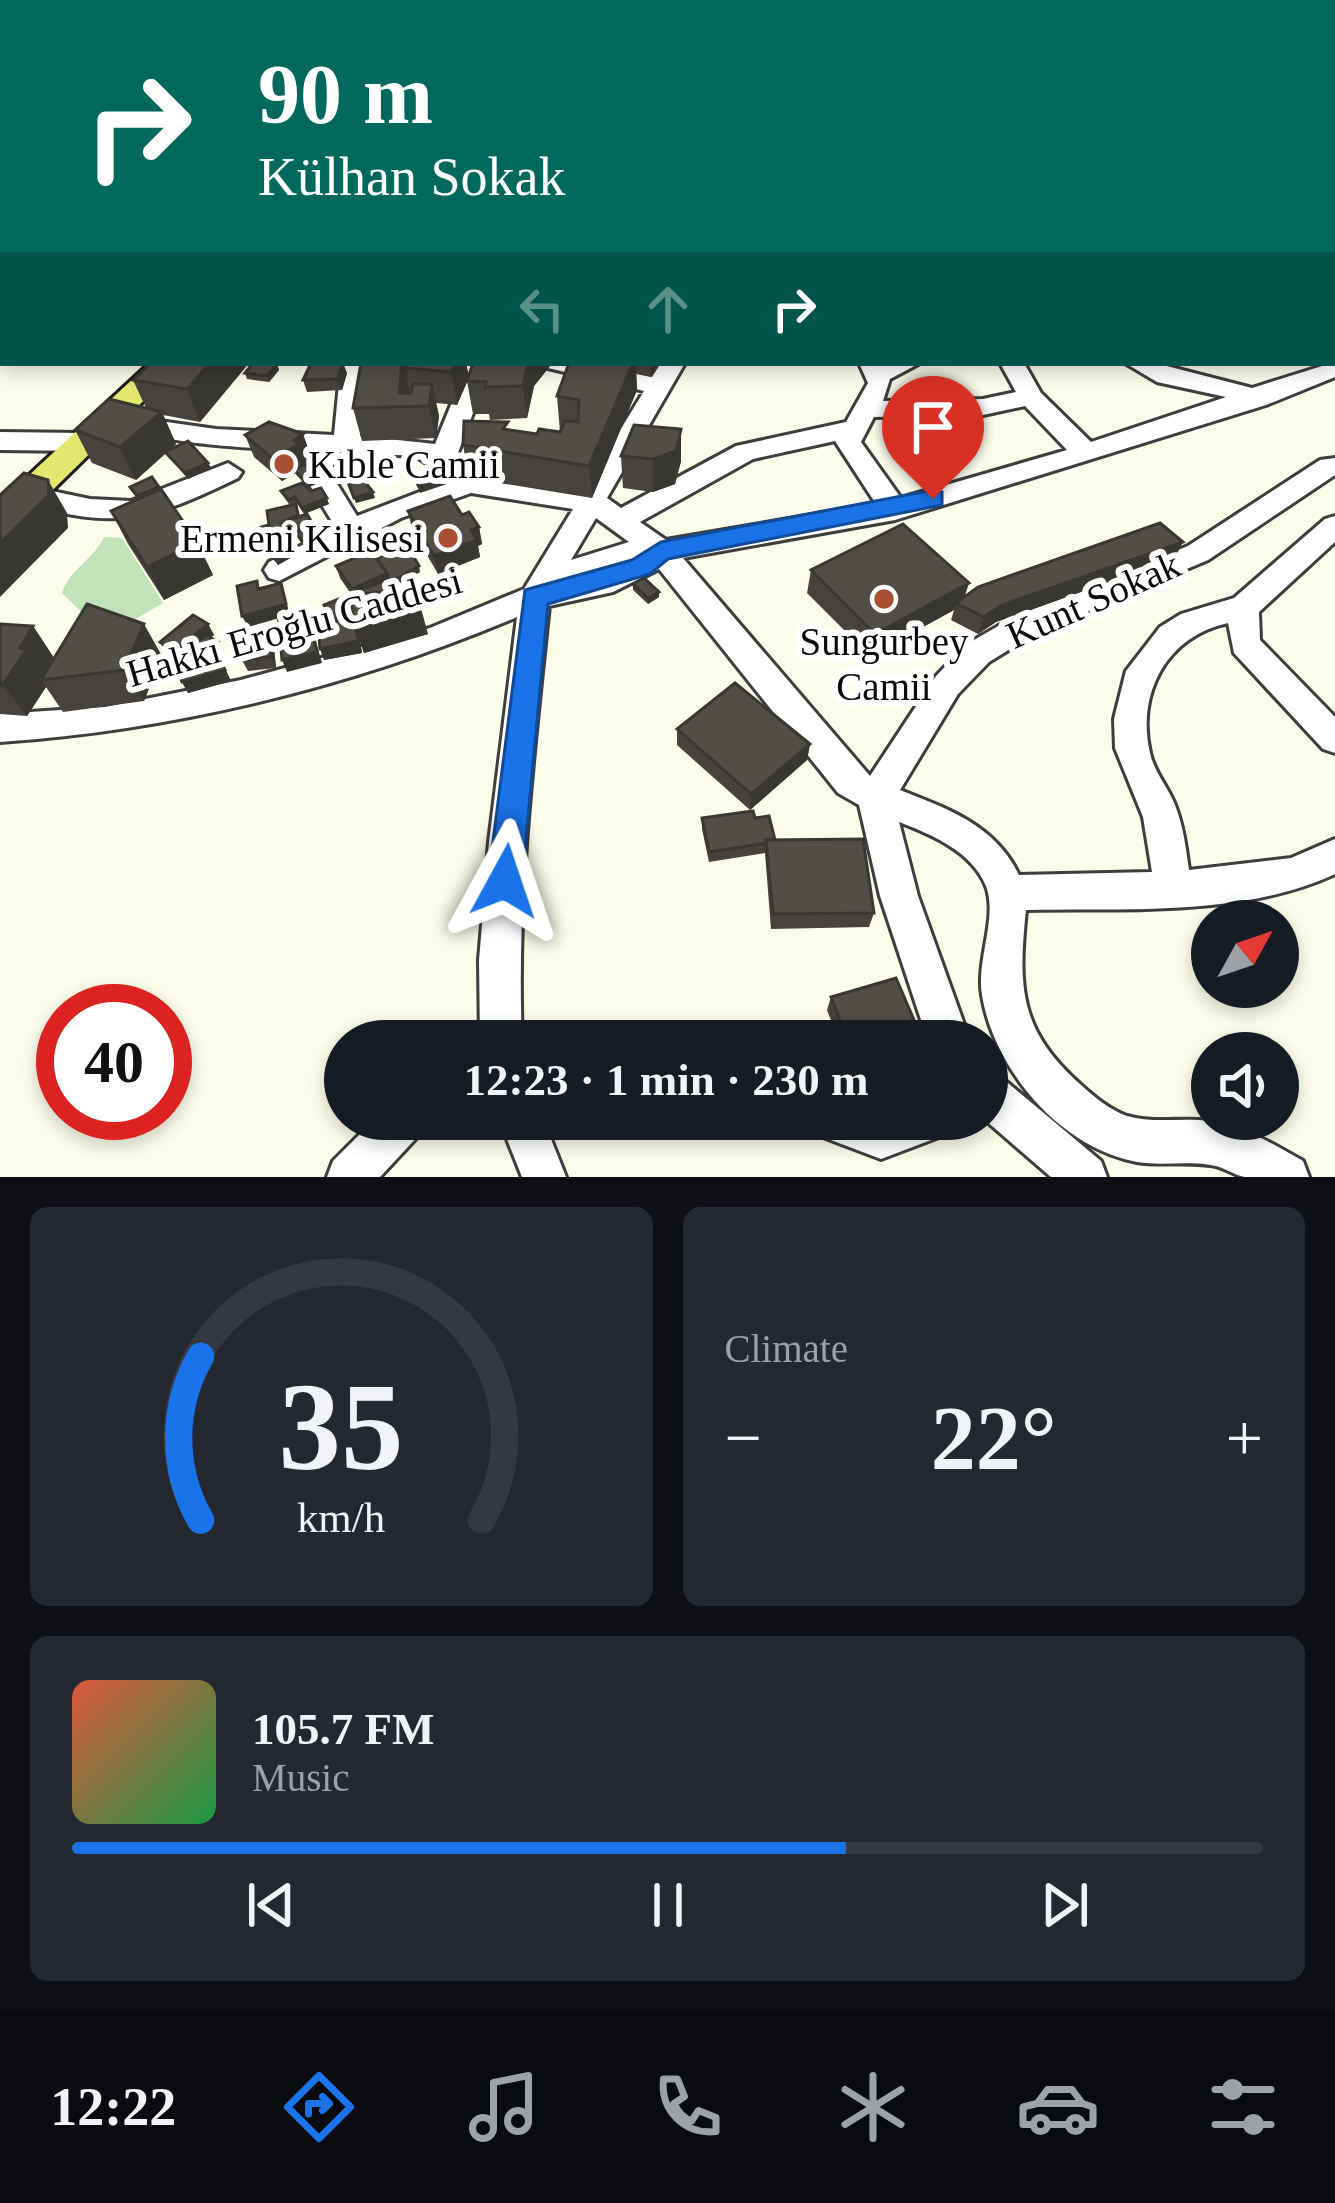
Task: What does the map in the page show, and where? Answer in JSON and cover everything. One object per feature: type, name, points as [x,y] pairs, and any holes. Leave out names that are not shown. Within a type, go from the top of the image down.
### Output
[{"type":"main road","points":[[0,522],[164,366]]},
{"type":"street","points":[[352,366],[336,445],[317,475],[352,531]]},
{"type":"street","points":[[443,458],[479,366]]},
{"type":"street","points":[[500,1020],[507,842],[535,597],[608,510],[667,375],[585,366]]},
{"type":"street","points":[[1014,366],[1031,397],[1086,453]]},
{"type":"street","points":[[1142,366],[1169,381],[1221,386],[1257,399]]},
{"type":"street","points":[[875,369],[848,442],[895,510]]},
{"type":"street","name":"Hakkı Eroğlu Caddesi","points":[[0,728],[105,721],[241,693],[436,638],[535,597],[641,567],[661,551],[895,510],[1327,375]]},
{"type":"street","points":[[608,510],[745,452],[860,419],[983,407],[1031,397]]},
{"type":"street","points":[[109,417],[193,434],[422,448],[443,458],[469,484]]},
{"type":"street","points":[[193,434],[248,496]]},
{"type":"street","points":[[0,441],[82,442]]},
{"type":"street","name":"Kunt Sokak","points":[[875,800],[947,685],[978,652],[1025,625],[1198,553],[1333,467]]},
{"type":"street","points":[[28,495],[121,515],[161,504],[228,472]]},
{"type":"street","points":[[279,570],[352,531],[469,484],[608,510],[661,551],[850,782],[875,800],[961,833],[981,850],[1010,893],[1000,978],[1018,1042],[1045,1079],[1077,1110],[1116,1134],[1148,1145],[1204,1142],[1287,1177]]},
{"type":"street","points":[[1173,889],[1159,809],[1132,748],[1136,688],[1149,656],[1182,624],[1205,613],[1243,608],[1335,526]]},
{"type":"street","points":[[1243,608],[1245,644],[1335,739]]},
{"type":"street","points":[[875,800],[899,896],[943,1020]]},
{"type":"street","points":[[1010,893],[1173,889],[1294,875],[1334,857]]},
{"type":"street","points":[[1008,1112],[1084,1177]]},
{"type":"street","points":[[349,1177],[385,1140]]},
{"type":"street","points":[[529,1140],[544,1177]]},
{"type":"green space","points":[[104,537],[122,538],[163,603],[106,636],[62,593]]},
{"type":"building","points":[[148,366],[207,366],[187,389],[133,380]]},
{"type":"building","points":[[251,366],[275,366],[267,376],[245,373]]},
{"type":"building","points":[[310,366],[342,366],[338,379],[303,380]]},
{"type":"building","points":[[360,366],[402,366],[399,393],[411,393],[413,384],[432,384],[429,406],[353,408]]},
{"type":"building","points":[[407,366],[454,366],[451,372]]},
{"type":"building","points":[[472,366],[527,366],[523,386],[485,387],[486,382],[467,381]]},
{"type":"building","points":[[568,366],[632,366],[589,466],[463,445],[464,421],[508,422],[503,429],[537,434],[539,429],[560,432],[565,421],[578,422],[579,400],[557,396]]},
{"type":"building","points":[[109,399],[162,412],[120,447],[75,430]]},
{"type":"building","points":[[269,422],[303,434],[294,440],[299,444],[273,459],[245,435]]},
{"type":"building","points":[[634,425],[681,429],[676,451],[653,459],[621,456]]},
{"type":"building","points":[[188,441],[208,463],[185,473],[165,452]]},
{"type":"building","points":[[355,462],[361,471],[337,479],[332,470]]},
{"type":"building","points":[[306,464],[317,477],[305,482],[294,470]]},
{"type":"building","points":[[440,468],[446,478],[419,487],[414,477]]},
{"type":"building","points":[[24,473],[48,480],[49,495],[0,543],[0,495]]},
{"type":"building","points":[[360,476],[373,492],[354,498],[347,480]]},
{"type":"building","points":[[152,477],[159,487],[137,496],[130,487]]},
{"type":"building","points":[[302,483],[311,491],[321,488],[327,498],[302,508],[295,497],[288,500],[281,491]]},
{"type":"building","points":[[161,489],[197,542],[147,567],[111,511]]},
{"type":"building","points":[[450,496],[462,515],[469,512],[479,527],[471,530],[477,540],[434,556],[408,511]]},
{"type":"building","points":[[296,504],[298,515],[280,523],[307,514],[312,523],[277,535],[290,551],[275,559],[262,542],[270,538],[264,539],[261,527],[269,525],[267,511]]},
{"type":"building","points":[[1160,523],[1183,542],[1002,605],[984,617],[956,603],[978,587]]},
{"type":"building","name":"Sungurbey Camii","points":[[903,524],[969,583],[875,634],[811,570]]},
{"type":"building","points":[[311,526],[317,534],[302,541],[296,533]]},
{"type":"building","points":[[408,547],[419,566],[390,582],[396,591],[351,595],[353,614],[331,619],[324,605],[388,579],[376,558]]},
{"type":"building","points":[[371,551],[387,573],[352,589],[336,566]]},
{"type":"building","points":[[644,578],[659,592],[648,598],[633,584]]},
{"type":"building","points":[[257,581],[258,589],[281,583],[286,604],[242,616],[237,586]]},
{"type":"building","points":[[413,589],[419,601],[353,621],[351,595]]},
{"type":"building","points":[[87,604],[144,624],[124,670],[41,680]]},
{"type":"building","points":[[307,609],[317,652],[282,660],[278,616]]},
{"type":"building","points":[[193,615],[208,624],[175,651],[160,642]]},
{"type":"building","points":[[353,617],[358,641],[320,649],[318,624]]},
{"type":"building","points":[[0,624],[33,626],[20,648],[26,650],[3,685],[0,685]]},
{"type":"building","points":[[206,635],[218,642],[190,664],[179,657]]},
{"type":"building","points":[[269,636],[271,657],[242,660],[241,643]]},
{"type":"building","points":[[216,650],[225,670],[182,682],[178,671]]},
{"type":"building","points":[[735,683],[810,744],[751,794],[677,729]]},
{"type":"building","points":[[753,811],[755,818],[769,816],[775,840],[709,852],[702,818]]},
{"type":"building","points":[[863,839],[874,913],[773,914],[766,840]]},
{"type":"building","points":[[896,978],[914,1020],[840,1020],[831,997]]},
{"type":"place","name":"Kıble Camii","points":[[284,464]]},
{"type":"place","name":"Ermeni Kilisesi","points":[[448,538]]},
{"type":"place","name":"Sungurbey Camii","points":[[884,599]]},
{"type":"route","points":[[505,881],[535,597],[583,588],[641,567],[661,551],[895,510],[933,499]]}]
